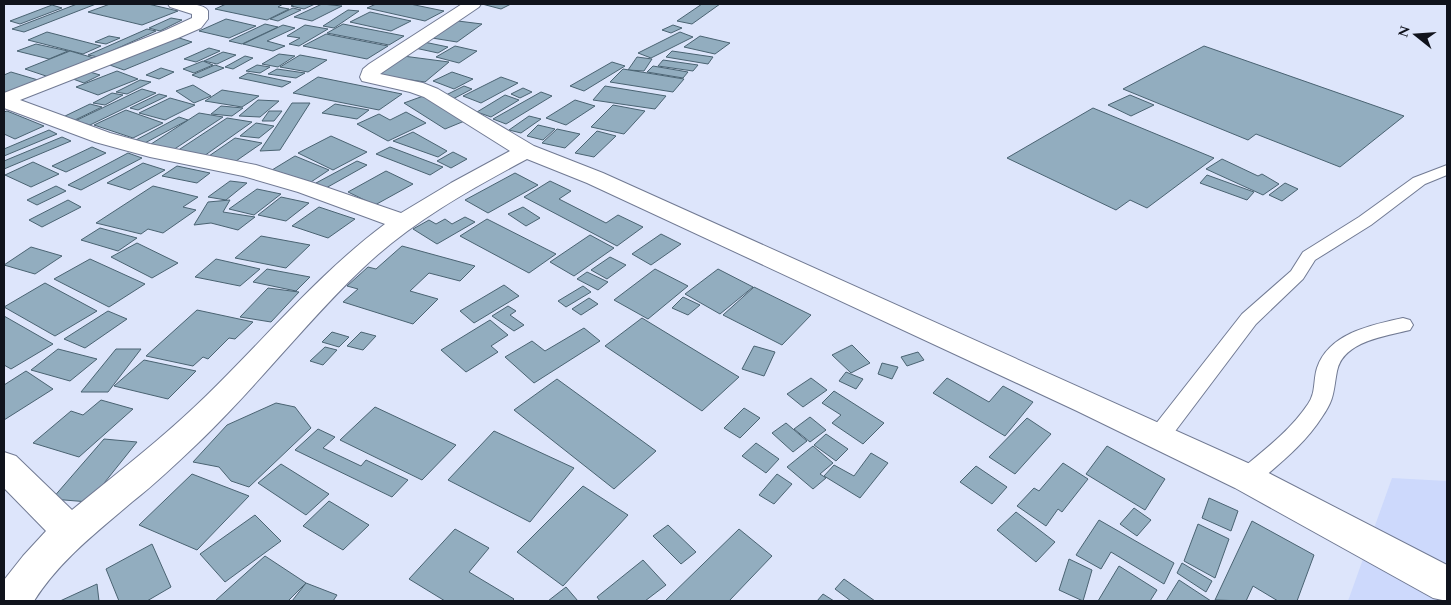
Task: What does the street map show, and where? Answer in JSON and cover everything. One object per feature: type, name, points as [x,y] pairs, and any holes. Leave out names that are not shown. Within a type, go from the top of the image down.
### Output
[{"type":"street","points":[[4,101],[172,34],[195,24],[200,19],[200,11],[176,4]]},
{"type":"street","points":[[473,4],[376,68],[370,73],[369,77],[416,87],[431,93],[526,151],[595,178],[1158,436],[1247,478],[1447,585]]},
{"type":"street","points":[[4,101],[94,136],[146,150],[265,175],[326,194],[402,222]]},
{"type":"street","points":[[12,601],[39,563],[70,531],[154,463],[198,424],[329,286],[355,262],[402,222],[447,194],[526,151]]},
{"type":"street","points":[[4,466],[70,531]]},
{"type":"lane","points":[[1158,436],[1249,318],[1296,275],[1309,256],[1365,221],[1419,181],[1447,170]]},
{"type":"lane","points":[[1247,478],[1301,430],[1323,398],[1328,366],[1342,345],[1380,330],[1403,325]]},
{"type":"shaded area","points":[[1392,478],[1447,481],[1447,601],[1348,601]]},
{"type":"building","points":[[77,4],[96,4],[24,32],[12,29]]},
{"type":"building","points":[[110,4],[148,4],[178,11],[142,25],[88,12]]},
{"type":"building","points":[[226,4],[283,4],[278,7],[289,9],[267,20],[215,9]]},
{"type":"building","points":[[295,4],[315,4],[304,9],[291,6]]},
{"type":"building","points":[[322,4],[342,6],[312,21],[294,17]]},
{"type":"building","points":[[376,4],[410,4],[444,11],[425,21],[367,8]]},
{"type":"building","points":[[482,4],[511,4],[501,9]]},
{"type":"building","points":[[702,4],[720,4],[692,24],[677,21]]},
{"type":"building","points":[[52,5],[62,8],[20,24],[10,21]]},
{"type":"building","points":[[293,8],[301,10],[278,21],[270,19]]},
{"type":"building","points":[[348,10],[359,11],[334,28],[323,26]]},
{"type":"building","points":[[370,12],[411,21],[391,31],[350,22]]},
{"type":"building","points":[[171,18],[182,20],[160,31],[149,28]]},
{"type":"building","points":[[226,19],[256,26],[229,38],[199,31]]},
{"type":"building","points":[[458,21],[482,24],[457,42],[432,38]]},
{"type":"building","points":[[265,24],[278,27],[242,44],[229,41]]},
{"type":"building","points":[[343,24],[404,36],[389,45],[327,33]]},
{"type":"building","points":[[283,25],[295,28],[267,41],[285,46],[273,51],[243,44]]},
{"type":"building","points":[[305,25],[328,29],[299,46],[289,44],[300,38],[287,36]]},
{"type":"building","points":[[673,25],[682,28],[671,33],[662,30]]},
{"type":"building","points":[[147,29],[156,31],[98,57],[88,55]]},
{"type":"building","points":[[47,32],[101,46],[83,54],[28,40]]},
{"type":"building","points":[[680,32],[693,37],[651,58],[638,53]]},
{"type":"building","points":[[326,34],[388,46],[367,59],[303,46]]},
{"type":"building","points":[[109,36],[120,38],[106,44],[95,42]]},
{"type":"building","points":[[173,36],[192,42],[124,70],[104,63]]},
{"type":"building","points":[[700,36],[730,43],[715,54],[684,47]]},
{"type":"building","points":[[424,42],[448,47],[438,53],[415,48]]},
{"type":"building","points":[[36,44],[68,51],[49,59],[17,51]]},
{"type":"building","points":[[455,46],[477,51],[459,63],[436,57]]},
{"type":"building","points":[[1204,46],[1404,116],[1340,167],[1256,134],[1248,140],[1123,89]]},
{"type":"building","points":[[209,48],[220,51],[196,62],[184,59]]},
{"type":"building","points":[[70,51],[94,58],[49,77],[25,69]]},
{"type":"building","points":[[672,51],[713,57],[708,64],[666,57]]},
{"type":"building","points":[[223,52],[236,55],[217,64],[204,61]]},
{"type":"building","points":[[279,54],[295,56],[278,67],[262,64]]},
{"type":"building","points":[[300,55],[327,60],[308,72],[280,67]]},
{"type":"building","points":[[245,56],[253,58],[233,69],[225,67]]},
{"type":"building","points":[[403,56],[449,62],[425,82],[377,75]]},
{"type":"building","points":[[637,57],[652,59],[644,71],[628,70]]},
{"type":"building","points":[[663,60],[698,65],[693,71],[658,66]]},
{"type":"building","points":[[203,61],[213,65],[194,73],[183,69]]},
{"type":"building","points":[[612,62],[625,66],[584,91],[570,86]]},
{"type":"building","points":[[215,65],[224,68],[200,78],[192,75]]},
{"type":"building","points":[[257,65],[270,67],[260,73],[246,71]]},
{"type":"building","points":[[653,66],[688,72],[683,78],[647,72]]},
{"type":"building","points":[[161,68],[174,72],[159,79],[146,75]]},
{"type":"building","points":[[277,69],[305,73],[296,78],[268,74]]},
{"type":"building","points":[[623,69],[684,79],[673,92],[610,82]]},
{"type":"building","points":[[117,71],[138,79],[98,95],[76,87]]},
{"type":"building","points":[[11,72],[38,80],[4,94],[4,75]]},
{"type":"building","points":[[90,72],[100,75],[84,83],[73,79]]},
{"type":"building","points":[[452,72],[473,79],[454,89],[433,81]]},
{"type":"building","points":[[248,73],[291,82],[282,87],[239,78]]},
{"type":"building","points":[[318,77],[402,94],[379,110],[293,93]]},
{"type":"building","points":[[501,77],[518,83],[481,103],[463,96]]},
{"type":"building","points":[[140,80],[151,82],[127,94],[116,92]]},
{"type":"building","points":[[193,85],[211,96],[194,103],[176,91]]},
{"type":"building","points":[[464,86],[472,89],[451,100],[442,97]]},
{"type":"building","points":[[605,86],[666,96],[655,109],[593,100]]},
{"type":"building","points":[[523,88],[532,92],[520,98],[511,94]]},
{"type":"building","points":[[142,89],[156,93],[90,125],[75,121]]},
{"type":"building","points":[[222,90],[259,96],[242,107],[205,101]]},
{"type":"building","points":[[541,92],[552,96],[506,124],[493,119]]},
{"type":"building","points":[[112,93],[123,95],[105,105],[93,103]]},
{"type":"building","points":[[159,94],[167,96],[138,110],[130,108]]},
{"type":"building","points":[[426,95],[467,120],[445,129],[404,103]]},
{"type":"building","points":[[505,95],[519,100],[491,117],[477,112]]},
{"type":"building","points":[[1130,95],[1154,105],[1131,116],[1108,105]]},
{"type":"building","points":[[170,98],[195,105],[165,120],[139,113]]},
{"type":"building","points":[[258,100],[279,101],[260,117],[239,116]]},
{"type":"building","points":[[575,100],[595,106],[566,125],[546,118]]},
{"type":"building","points":[[292,103],[310,103],[280,150],[260,151]]},
{"type":"building","points":[[90,104],[102,107],[75,120],[63,117]]},
{"type":"building","points":[[335,104],[369,110],[357,119],[322,113]]},
{"type":"building","points":[[613,105],[645,111],[624,134],[591,127]]},
{"type":"building","points":[[221,106],[243,108],[232,116],[211,114]]},
{"type":"building","points":[[1093,108],[1214,158],[1147,208],[1130,200],[1116,210],[1007,158]]},
{"type":"building","points":[[126,110],[163,123],[133,138],[94,125]]},
{"type":"building","points":[[7,111],[44,126],[15,139],[4,134],[4,112]]},
{"type":"building","points":[[269,111],[282,111],[274,121],[262,121]]},
{"type":"building","points":[[406,112],[426,123],[388,141],[357,124],[379,114],[390,120]]},
{"type":"building","points":[[199,113],[223,117],[173,150],[148,146]]},
{"type":"building","points":[[529,116],[541,119],[521,133],[509,130]]},
{"type":"building","points":[[179,117],[188,120],[143,144],[134,141]]},
{"type":"building","points":[[227,118],[252,122],[204,156],[177,151]]},
{"type":"building","points":[[256,123],[274,126],[259,138],[240,136]]},
{"type":"building","points":[[538,125],[555,129],[543,140],[527,136]]},
{"type":"building","points":[[557,129],[580,134],[565,148],[542,143]]},
{"type":"building","points":[[49,130],[57,134],[4,156],[4,149]]},
{"type":"building","points":[[597,131],[616,136],[594,157],[575,153]]},
{"type":"building","points":[[413,132],[447,151],[438,157],[393,141]]},
{"type":"building","points":[[331,136],[367,152],[333,170],[298,153]]},
{"type":"building","points":[[62,137],[71,141],[4,169],[4,161]]},
{"type":"building","points":[[235,138],[262,143],[236,161],[209,156]]},
{"type":"building","points":[[92,147],[106,153],[66,172],[52,166]]},
{"type":"building","points":[[390,147],[443,167],[430,175],[376,154]]},
{"type":"building","points":[[453,152],[467,159],[451,168],[437,161]]},
{"type":"building","points":[[128,153],[142,158],[81,190],[68,185]]},
{"type":"building","points":[[295,156],[329,170],[311,182],[272,170]]},
{"type":"building","points":[[1222,159],[1258,176],[1262,174],[1279,184],[1263,195],[1206,169]]},
{"type":"building","points":[[357,161],[367,165],[326,188],[316,183]]},
{"type":"building","points":[[33,162],[59,174],[31,187],[5,175]]},
{"type":"building","points":[[143,163],[165,170],[130,190],[107,183]]},
{"type":"building","points":[[177,166],[210,173],[197,183],[162,176]]},
{"type":"building","points":[[386,171],[413,184],[375,205],[348,192]]},
{"type":"building","points":[[515,173],[538,185],[488,213],[465,200]]},
{"type":"building","points":[[1207,175],[1254,192],[1247,200],[1200,183]]},
{"type":"building","points":[[230,181],[247,183],[226,200],[208,197]]},
{"type":"building","points":[[550,181],[571,191],[559,199],[606,223],[618,215],[643,227],[617,246],[524,197]]},
{"type":"building","points":[[1285,183],[1298,189],[1282,201],[1269,195]]},
{"type":"building","points":[[56,186],[66,191],[37,205],[27,200]]},
{"type":"building","points":[[153,186],[198,197],[183,207],[196,210],[163,233],[148,229],[141,234],[96,223]]},
{"type":"building","points":[[257,189],[281,194],[254,215],[229,209]]},
{"type":"building","points":[[281,197],[309,203],[286,221],[258,215]]},
{"type":"building","points":[[68,200],[81,207],[42,227],[29,220]]},
{"type":"building","points":[[230,200],[223,212],[255,217],[238,230],[211,223],[194,225],[208,202]]},
{"type":"building","points":[[319,207],[355,219],[328,238],[292,226]]},
{"type":"building","points":[[523,207],[540,218],[526,226],[508,214]]},
{"type":"building","points":[[465,217],[475,222],[437,244],[413,229],[429,220],[436,224],[445,219],[452,224]]},
{"type":"building","points":[[487,219],[556,254],[529,273],[460,236]]},
{"type":"building","points":[[100,228],[137,238],[118,251],[81,240]]},
{"type":"building","points":[[661,234],[681,244],[651,265],[632,254]]},
{"type":"building","points":[[590,235],[614,248],[574,276],[550,262]]},
{"type":"building","points":[[261,236],[310,245],[286,268],[235,258]]},
{"type":"building","points":[[137,243],[178,263],[152,278],[111,257]]},
{"type":"building","points":[[402,246],[475,266],[460,281],[429,273],[410,291],[438,299],[413,324],[343,302],[358,289],[347,286],[368,267],[376,269]]},
{"type":"building","points":[[31,247],[62,256],[35,274],[4,265]]},
{"type":"building","points":[[610,257],[626,265],[607,279],[591,270]]},
{"type":"building","points":[[90,259],[145,284],[109,307],[54,279]]},
{"type":"building","points":[[216,259],[260,269],[240,286],[195,277]]},
{"type":"building","points":[[267,269],[310,277],[296,291],[253,282]]},
{"type":"building","points":[[655,269],[688,286],[648,319],[614,300]]},
{"type":"building","points":[[718,269],[753,287],[720,314],[685,294]]},
{"type":"building","points":[[587,272],[608,282],[598,290],[577,279]]},
{"type":"building","points":[[45,283],[97,311],[55,336],[4,307]]},
{"type":"building","points":[[504,285],[519,296],[474,323],[460,311]]},
{"type":"building","points":[[583,286],[591,292],[566,307],[558,301]]},
{"type":"building","points":[[754,287],[811,315],[782,345],[723,315]]},
{"type":"building","points":[[268,288],[299,292],[271,322],[240,317]]},
{"type":"building","points":[[683,297],[700,305],[688,315],[672,308]]},
{"type":"building","points":[[589,298],[598,304],[581,315],[572,309]]},
{"type":"building","points":[[508,306],[516,311],[510,315],[524,325],[514,331],[492,316]]},
{"type":"building","points":[[197,310],[253,322],[235,339],[229,338],[208,359],[203,357],[193,366],[146,356]]},
{"type":"building","points":[[108,311],[127,319],[85,348],[64,339]]},
{"type":"building","points":[[4,316],[53,344],[11,369],[4,365]]},
{"type":"building","points":[[642,318],[739,377],[702,411],[605,346]]},
{"type":"building","points":[[490,320],[508,335],[491,346],[498,352],[466,372],[441,350]]},
{"type":"building","points":[[584,328],[600,341],[534,383],[505,357],[532,341],[545,351]]},
{"type":"building","points":[[332,332],[349,337],[339,347],[322,342]]},
{"type":"building","points":[[361,332],[376,336],[363,350],[347,346]]},
{"type":"building","points":[[852,345],[870,363],[851,373],[832,355]]},
{"type":"building","points":[[754,346],[775,352],[764,376],[742,369]]},
{"type":"building","points":[[325,347],[337,350],[323,365],[310,361]]},
{"type":"building","points":[[58,349],[97,359],[70,381],[31,370]]},
{"type":"building","points":[[116,349],[141,349],[108,392],[81,392]]},
{"type":"building","points":[[918,352],[924,360],[907,366],[901,357]]},
{"type":"building","points":[[144,360],[196,371],[168,399],[114,386]]},
{"type":"building","points":[[882,363],[898,367],[892,379],[878,374]]},
{"type":"building","points":[[26,371],[53,389],[4,420],[4,385]]},
{"type":"building","points":[[846,372],[863,379],[856,389],[839,381]]},
{"type":"building","points":[[811,378],[827,390],[803,407],[787,394]]},
{"type":"building","points":[[947,378],[989,402],[1003,386],[1033,402],[1005,436],[933,393]]},
{"type":"building","points":[[557,379],[656,451],[614,489],[514,410]]},
{"type":"building","points":[[834,391],[884,423],[863,444],[832,423],[841,415],[822,403]]},
{"type":"building","points":[[101,400],[133,409],[79,457],[33,443],[71,411],[83,415]]},
{"type":"building","points":[[276,403],[295,407],[311,428],[249,487],[231,481],[219,467],[193,462],[227,425]]},
{"type":"building","points":[[375,407],[456,445],[422,480],[340,440]]},
{"type":"building","points":[[744,408],[760,418],[740,438],[724,428]]},
{"type":"building","points":[[810,417],[826,430],[810,442],[794,429]]},
{"type":"building","points":[[1027,418],[1051,434],[1015,474],[989,457]]},
{"type":"building","points":[[786,423],[807,441],[793,452],[772,433]]},
{"type":"building","points":[[318,429],[335,437],[323,448],[361,466],[366,460],[408,480],[392,497],[295,450]]},
{"type":"building","points":[[494,431],[574,468],[530,522],[448,480]]},
{"type":"building","points":[[826,434],[848,449],[836,461],[814,445]]},
{"type":"building","points":[[104,439],[137,442],[89,502],[52,499]]},
{"type":"building","points":[[756,443],[779,459],[766,473],[742,456]]},
{"type":"building","points":[[813,446],[833,463],[820,474],[826,478],[813,489],[787,467]]},
{"type":"building","points":[[1107,446],[1165,479],[1145,510],[1086,474]]},
{"type":"building","points":[[871,453],[888,463],[860,498],[824,476],[834,465],[854,476]]},
{"type":"building","points":[[1063,463],[1088,479],[1062,512],[1058,509],[1046,526],[1017,506],[1034,488],[1039,491]]},
{"type":"building","points":[[281,464],[329,494],[306,515],[258,483]]},
{"type":"building","points":[[976,466],[1007,487],[992,504],[960,482]]},
{"type":"building","points":[[192,474],[249,496],[197,550],[139,525]]},
{"type":"building","points":[[777,474],[792,484],[774,504],[759,495]]},
{"type":"building","points":[[583,486],[628,515],[563,586],[517,552]]},
{"type":"building","points":[[1209,498],[1238,511],[1231,531],[1202,518]]},
{"type":"building","points":[[329,501],[369,525],[343,550],[303,526]]},
{"type":"building","points":[[1134,508],[1151,520],[1137,536],[1120,524]]},
{"type":"building","points":[[1016,512],[1055,542],[1036,562],[997,530]]},
{"type":"building","points":[[255,515],[281,541],[225,582],[200,554]]},
{"type":"building","points":[[1099,520],[1174,563],[1164,584],[1111,552],[1101,569],[1076,555]]},
{"type":"building","points":[[1252,521],[1314,555],[1297,601],[1278,601],[1253,586],[1246,601],[1215,600]]},
{"type":"building","points":[[1198,524],[1229,539],[1215,578],[1184,561]]},
{"type":"building","points":[[668,525],[696,552],[681,564],[653,536]]},
{"type":"building","points":[[455,529],[489,548],[469,572],[514,599],[512,601],[445,601],[409,579]]},
{"type":"building","points":[[739,529],[772,556],[729,601],[665,601]]},
{"type":"building","points":[[152,544],[171,587],[147,601],[119,601],[106,569]]},
{"type":"building","points":[[265,556],[306,583],[288,601],[215,601]]},
{"type":"building","points":[[1069,559],[1092,570],[1083,601],[1059,590]]},
{"type":"building","points":[[643,560],[666,585],[645,601],[600,601],[597,597]]},
{"type":"building","points":[[1182,563],[1212,581],[1206,592],[1177,573]]},
{"type":"building","points":[[1119,566],[1157,590],[1150,601],[1098,601]]},
{"type":"building","points":[[844,579],[875,601],[851,601],[835,589]]},
{"type":"building","points":[[1179,580],[1211,601],[1166,601]]},
{"type":"building","points":[[306,583],[337,595],[333,601],[292,601]]},
{"type":"building","points":[[97,584],[99,601],[60,601]]},
{"type":"building","points":[[566,587],[578,601],[548,601]]},
{"type":"building","points":[[823,594],[834,601],[817,601]]}]
